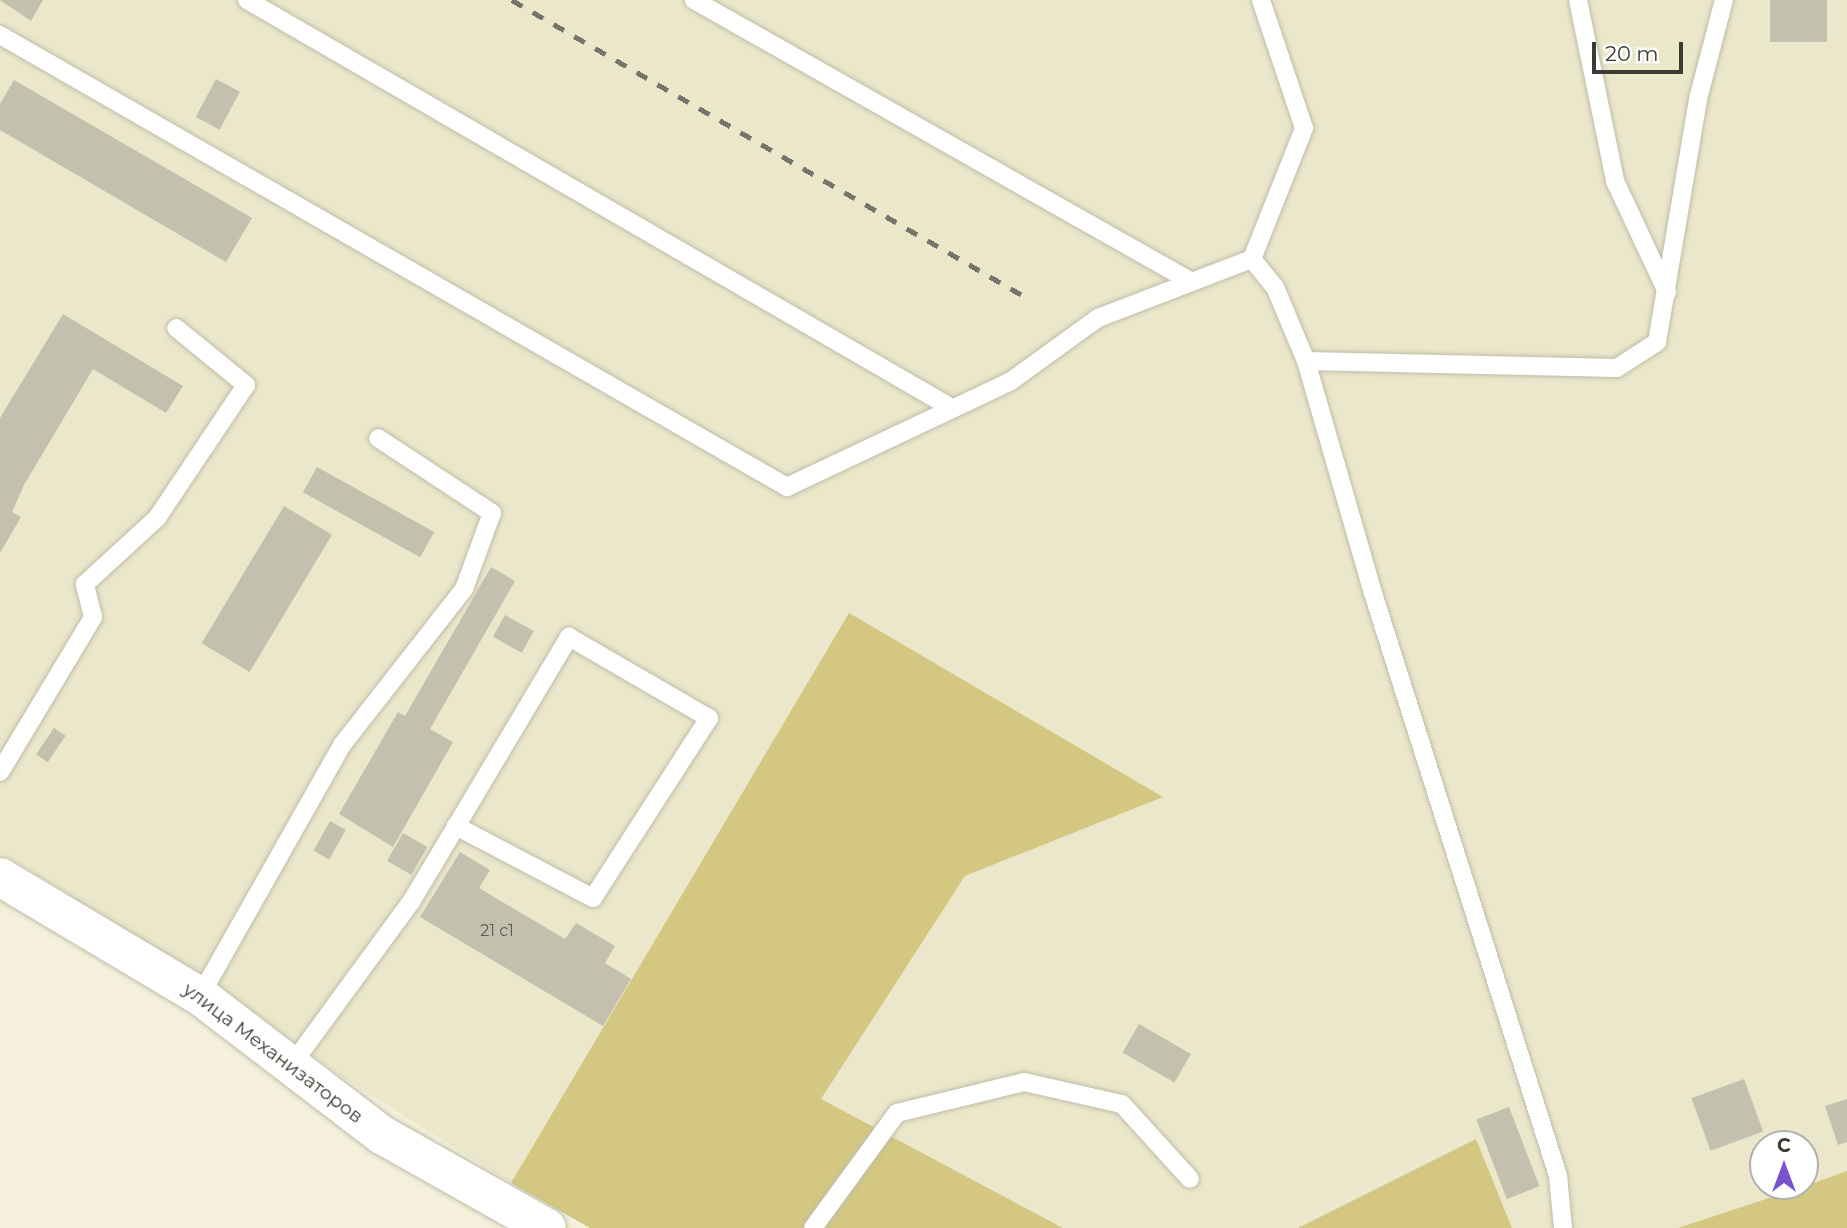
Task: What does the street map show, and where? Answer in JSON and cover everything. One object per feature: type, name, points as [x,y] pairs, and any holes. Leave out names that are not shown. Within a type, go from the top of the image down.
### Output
[{"type":"street","name":"улица Механизаторов","points":[[0,877],[200,996],[293,1063],[382,1135],[547,1228]]},
{"type":"lane","points":[[247,0],[950,407]]},
{"type":"lane","points":[[694,0],[1190,281]]},
{"type":"lane","points":[[0,36],[787,487],[950,407],[1011,381],[1098,318],[1252,259],[1304,128],[1261,0]]},
{"type":"lane","points":[[1578,0],[1615,181],[1667,292]]},
{"type":"lane","points":[[1306,360],[1617,368],[1657,342],[1698,99],[1724,0]]},
{"type":"lane","points":[[1252,259],[1275,287],[1306,360],[1373,593],[1558,1176],[1563,1228]]},
{"type":"lane","points":[[0,772],[93,617],[85,584],[157,518],[246,385],[176,328]]},
{"type":"lane","points":[[200,996],[342,745],[464,589],[492,513],[378,438]]},
{"type":"lane","points":[[293,1063],[411,902],[456,826],[569,636],[709,718],[593,898],[456,826]]},
{"type":"lane","points":[[813,1228],[897,1113],[1024,1082],[1122,1104],[1190,1180]]},
{"type":"shaded area","points":[[0,0],[1847,0],[1847,1171],[1819,1180],[1819,1130],[1749,1130],[1749,1200],[1761,1200],[1678,1228],[1512,1228],[1476,1139],[1298,1228],[1063,1228],[821,1099],[965,876],[1163,797],[849,614],[511,1183],[342,1077],[222,990],[0,852]]},
{"type":"shaded area","points":[[849,613],[1163,797],[965,876],[821,1099],[1063,1228],[590,1228],[511,1183]]},
{"type":"shaded area","points":[[1476,1139],[1512,1228],[1298,1228]]},
{"type":"shaded area","points":[[1847,1171],[1847,1228],[1678,1228],[1763,1200],[1819,1200],[1819,1181]]},
{"type":"building","points":[[0,0],[43,0],[31,21]]},
{"type":"building","points":[[1770,0],[1827,0],[1827,42],[1770,42]]},
{"type":"building","points":[[216,79],[240,92],[220,130],[196,117]]},
{"type":"building","points":[[14,80],[252,218],[226,262],[0,130],[0,104]]},
{"type":"building","points":[[63,314],[183,386],[166,413],[93,369],[24,485],[12,512],[21,517],[0,553],[0,418]]},
{"type":"building","points":[[317,467],[434,532],[420,557],[303,492]]},
{"type":"building","points":[[284,506],[332,535],[250,672],[202,643]]},
{"type":"building","points":[[491,567],[515,581],[430,729],[453,742],[393,847],[339,814],[398,712],[405,716]]},
{"type":"building","points":[[505,615],[534,631],[522,653],[493,637]]},
{"type":"building","points":[[54,728],[66,736],[48,762],[36,755]]},
{"type":"building","points":[[330,821],[346,830],[329,859],[314,851]]},
{"type":"building","points":[[403,833],[427,847],[411,875],[387,861]]},
{"type":"building","points":[[460,852],[490,870],[479,888],[565,939],[576,923],[615,946],[605,963],[631,979],[603,1026],[420,917]]},
{"type":"building","points":[[1139,1024],[1191,1054],[1174,1083],[1122,1053]]},
{"type":"building","points":[[1744,1079],[1763,1130],[1749,1130],[1749,1137],[1711,1151],[1691,1098]]},
{"type":"building","points":[[1847,1099],[1847,1142],[1838,1145],[1825,1106]]},
{"type":"building","points":[[1509,1107],[1539,1186],[1507,1199],[1476,1120]]},
{"type":"railway","points":[[512,0],[1022,295]]}]
